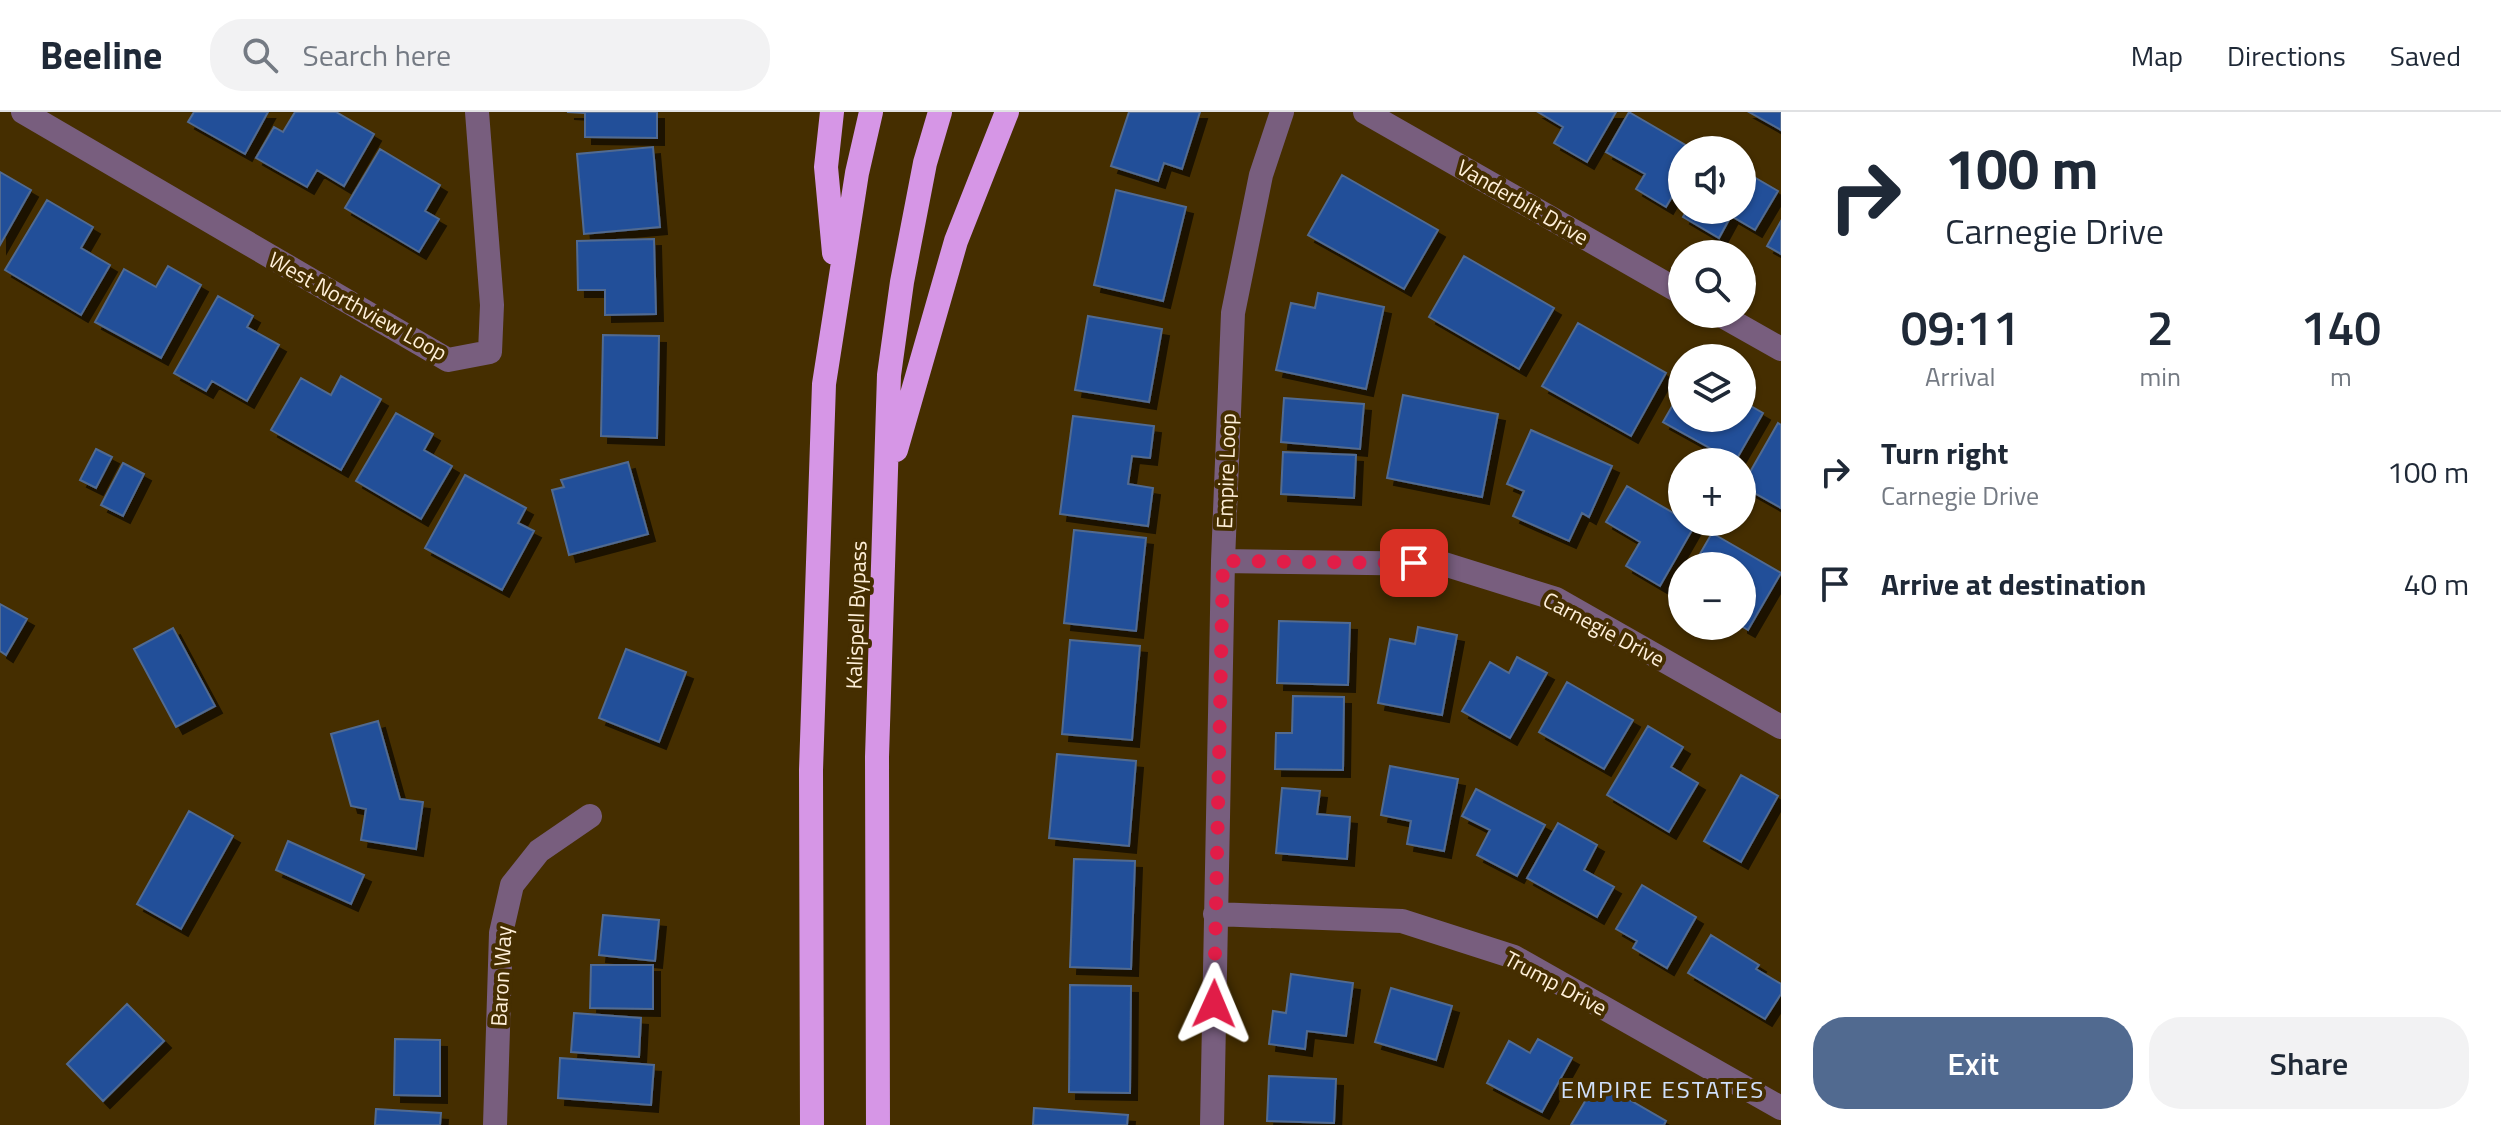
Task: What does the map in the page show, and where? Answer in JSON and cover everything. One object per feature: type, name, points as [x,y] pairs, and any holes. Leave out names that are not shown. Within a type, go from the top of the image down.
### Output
[{"type":"highway","points":[[832,112],[826,167],[838,286]]},
{"type":"highway","name":"Kalispell Bypass","points":[[812,1125],[811,770],[824,384],[857,173],[871,112]]},
{"type":"highway","name":"Kalispell Bypass","points":[[878,1125],[877,757],[889,375],[902,282],[925,163],[940,112]]},
{"type":"highway","points":[[887,483],[956,241],[1007,112]]},
{"type":"street","name":"West Northview Loop","points":[[23,112],[448,360],[490,352],[492,305],[477,112]]},
{"type":"street","name":"Empire Loop","points":[[1212,1125],[1223,561],[1233,313],[1261,175],[1282,112]]},
{"type":"street","name":"Vanderbilt Drive","points":[[1365,112],[1668,285]]},
{"type":"street","points":[[1744,328],[1781,349]]},
{"type":"street","name":"Carnegie Drive","points":[[1223,561],[1444,564],[1556,599],[1781,727]]},
{"type":"street","name":"Baron Way","points":[[495,1125],[501,933],[512,885],[539,851],[590,816]]},
{"type":"street","name":"Trump Drive","points":[[1215,914],[1402,921],[1514,957],[1781,1108]]},
{"type":"building","points":[[194,112],[268,112],[245,154],[188,122]]},
{"type":"building","points":[[295,112],[336,112],[374,134],[344,186],[317,170],[307,187],[256,158],[274,127],[283,132]]},
{"type":"building","points":[[567,112],[657,112],[657,138],[585,137],[585,113]]},
{"type":"building","points":[[1129,112],[1200,112],[1182,169],[1164,163],[1158,181],[1111,166]]},
{"type":"building","points":[[1538,112],[1616,112],[1587,162],[1554,143],[1563,127]]},
{"type":"building","points":[[1629,112],[1670,136],[1666,207],[1636,189],[1645,174],[1606,152]]},
{"type":"building","points":[[1749,112],[1781,112],[1781,130]]},
{"type":"building","points":[[653,147],[660,227],[584,234],[577,154]]},
{"type":"building","points":[[380,149],[440,185],[425,211],[439,219],[419,252],[345,208]]},
{"type":"building","points":[[0,172],[31,190],[0,245]]},
{"type":"building","points":[[1342,175],[1438,230],[1404,289],[1308,235]]},
{"type":"building","points":[[1756,178],[1778,191],[1755,230],[1745,224],[1756,224]]},
{"type":"building","points":[[1116,190],[1186,207],[1163,301],[1094,285]]},
{"type":"building","points":[[47,200],[93,227],[81,248],[110,265],[81,315],[5,270]]},
{"type":"building","points":[[1781,221],[1781,254],[1767,246]]},
{"type":"building","points":[[1695,224],[1727,224],[1719,238]]},
{"type":"building","points":[[654,239],[656,314],[605,315],[605,290],[578,290],[577,241]]},
{"type":"building","points":[[1464,256],[1554,308],[1519,369],[1429,317]]},
{"type":"building","points":[[168,266],[201,285],[161,358],[95,322],[124,269],[156,287]]},
{"type":"building","points":[[1318,293],[1384,307],[1366,389],[1276,370],[1291,303],[1315,308]]},
{"type":"building","points":[[218,296],[253,316],[247,327],[279,345],[247,401],[212,381],[206,391],[174,373]]},
{"type":"building","points":[[1088,316],[1162,329],[1149,402],[1075,390]]},
{"type":"building","points":[[1578,323],[1666,373],[1631,436],[1542,386]]},
{"type":"building","points":[[603,335],[659,336],[657,438],[601,436]]},
{"type":"building","points":[[341,376],[381,399],[341,470],[271,430],[301,378],[331,395]]},
{"type":"building","points":[[1403,395],[1498,414],[1482,497],[1387,478]]},
{"type":"building","points":[[1284,398],[1364,404],[1360,449],[1281,442]]},
{"type":"building","points":[[1756,409],[1763,413],[1756,425]]},
{"type":"building","points":[[396,413],[433,434],[424,450],[452,466],[421,519],[356,481]]},
{"type":"building","points":[[1073,416],[1154,426],[1150,458],[1132,456],[1128,484],[1153,488],[1148,526],[1060,514]]},
{"type":"building","points":[[1778,423],[1781,425],[1781,508],[1756,494],[1756,462]]},
{"type":"building","points":[[1531,430],[1612,466],[1589,517],[1582,513],[1569,541],[1513,516],[1524,491],[1507,484]]},
{"type":"building","points":[[1681,432],[1752,432],[1743,448],[1710,448]]},
{"type":"building","points":[[96,449],[112,457],[96,488],[80,480]]},
{"type":"building","points":[[1283,452],[1356,455],[1354,498],[1281,494]]},
{"type":"building","points":[[628,462],[648,534],[569,555],[552,490],[564,487],[561,480]]},
{"type":"building","points":[[123,463],[144,474],[123,516],[101,505]]},
{"type":"building","points":[[465,475],[526,508],[518,523],[534,531],[502,590],[425,548]]},
{"type":"building","points":[[1627,486],[1668,510],[1668,536],[1689,536],[1680,552],[1668,552],[1668,572],[1660,586],[1626,566],[1640,542],[1606,522]]},
{"type":"building","points":[[1074,530],[1146,538],[1136,631],[1064,623]]},
{"type":"building","points":[[1710,536],[1717,536],[1745,552],[1701,552]]},
{"type":"building","points":[[1756,559],[1781,573],[1756,616]]},
{"type":"building","points":[[0,604],[27,619],[6,655],[0,651]]},
{"type":"building","points":[[1279,621],[1350,623],[1348,685],[1277,683]]},
{"type":"building","points":[[1418,627],[1457,635],[1442,715],[1378,703],[1390,639],[1415,644]]},
{"type":"building","points":[[173,628],[215,706],[176,727],[134,649]]},
{"type":"building","points":[[1070,640],[1140,646],[1132,740],[1062,734]]},
{"type":"building","points":[[626,649],[686,672],[659,742],[599,718]]},
{"type":"building","points":[[1517,657],[1547,673],[1510,738],[1462,711],[1490,662],[1509,673]]},
{"type":"building","points":[[1567,682],[1633,720],[1604,769],[1539,732]]},
{"type":"building","points":[[1293,696],[1344,697],[1343,770],[1275,769],[1276,733],[1292,733]]},
{"type":"building","points":[[378,721],[400,799],[423,802],[416,849],[361,840],[366,809],[351,806],[331,734]]},
{"type":"building","points":[[1648,726],[1683,747],[1671,767],[1698,783],[1669,832],[1607,795]]},
{"type":"building","points":[[1057,754],[1136,761],[1129,846],[1049,838]]},
{"type":"building","points":[[1390,766],[1458,779],[1444,851],[1407,844],[1411,821],[1381,815]]},
{"type":"building","points":[[1741,775],[1778,796],[1741,862],[1704,841]]},
{"type":"building","points":[[1282,788],[1320,791],[1317,814],[1350,817],[1347,859],[1276,853]]},
{"type":"building","points":[[1476,789],[1545,825],[1517,876],[1477,855],[1490,830],[1462,816]]},
{"type":"building","points":[[189,811],[233,836],[181,929],[137,904]]},
{"type":"building","points":[[1558,823],[1597,845],[1584,870],[1614,887],[1597,917],[1527,878]]},
{"type":"building","points":[[288,841],[364,875],[351,904],[276,870]]},
{"type":"building","points":[[1074,859],[1135,861],[1131,969],[1070,967]]},
{"type":"building","points":[[1642,885],[1696,917],[1667,968],[1633,948],[1637,941],[1616,929]]},
{"type":"building","points":[[603,915],[659,920],[655,961],[599,955]]},
{"type":"building","points":[[1711,935],[1759,965],[1756,969],[1781,984],[1781,994],[1765,1019],[1688,973]]},
{"type":"building","points":[[591,965],[653,965],[653,1009],[590,1008]]},
{"type":"building","points":[[1291,974],[1353,983],[1346,1036],[1307,1031],[1305,1049],[1269,1044],[1273,1011],[1286,1013]]},
{"type":"building","points":[[1070,985],[1131,986],[1130,1093],[1069,1092]]},
{"type":"building","points":[[1391,988],[1452,1006],[1436,1060],[1375,1042]]},
{"type":"building","points":[[127,1004],[164,1041],[103,1101],[67,1064]]},
{"type":"building","points":[[574,1013],[641,1018],[639,1057],[571,1052]]},
{"type":"building","points":[[395,1039],[440,1040],[440,1096],[394,1095]]},
{"type":"building","points":[[1538,1039],[1572,1058],[1542,1112],[1487,1083],[1509,1041],[1530,1053]]},
{"type":"building","points":[[560,1058],[654,1065],[651,1105],[558,1098]]},
{"type":"building","points":[[1269,1076],[1336,1079],[1334,1123],[1267,1121]]},
{"type":"building","points":[[1597,1081],[1666,1121],[1664,1125],[1571,1125]]},
{"type":"building","points":[[1034,1108],[1128,1115],[1127,1125],[1033,1125]]},
{"type":"building","points":[[376,1109],[441,1113],[440,1125],[375,1125]]},
{"type":"district","name":"EMPIRE ESTATES","points":[[1663,1090]]},
{"type":"route","points":[[1214,1004],[1223,561],[1414,563]]}]
